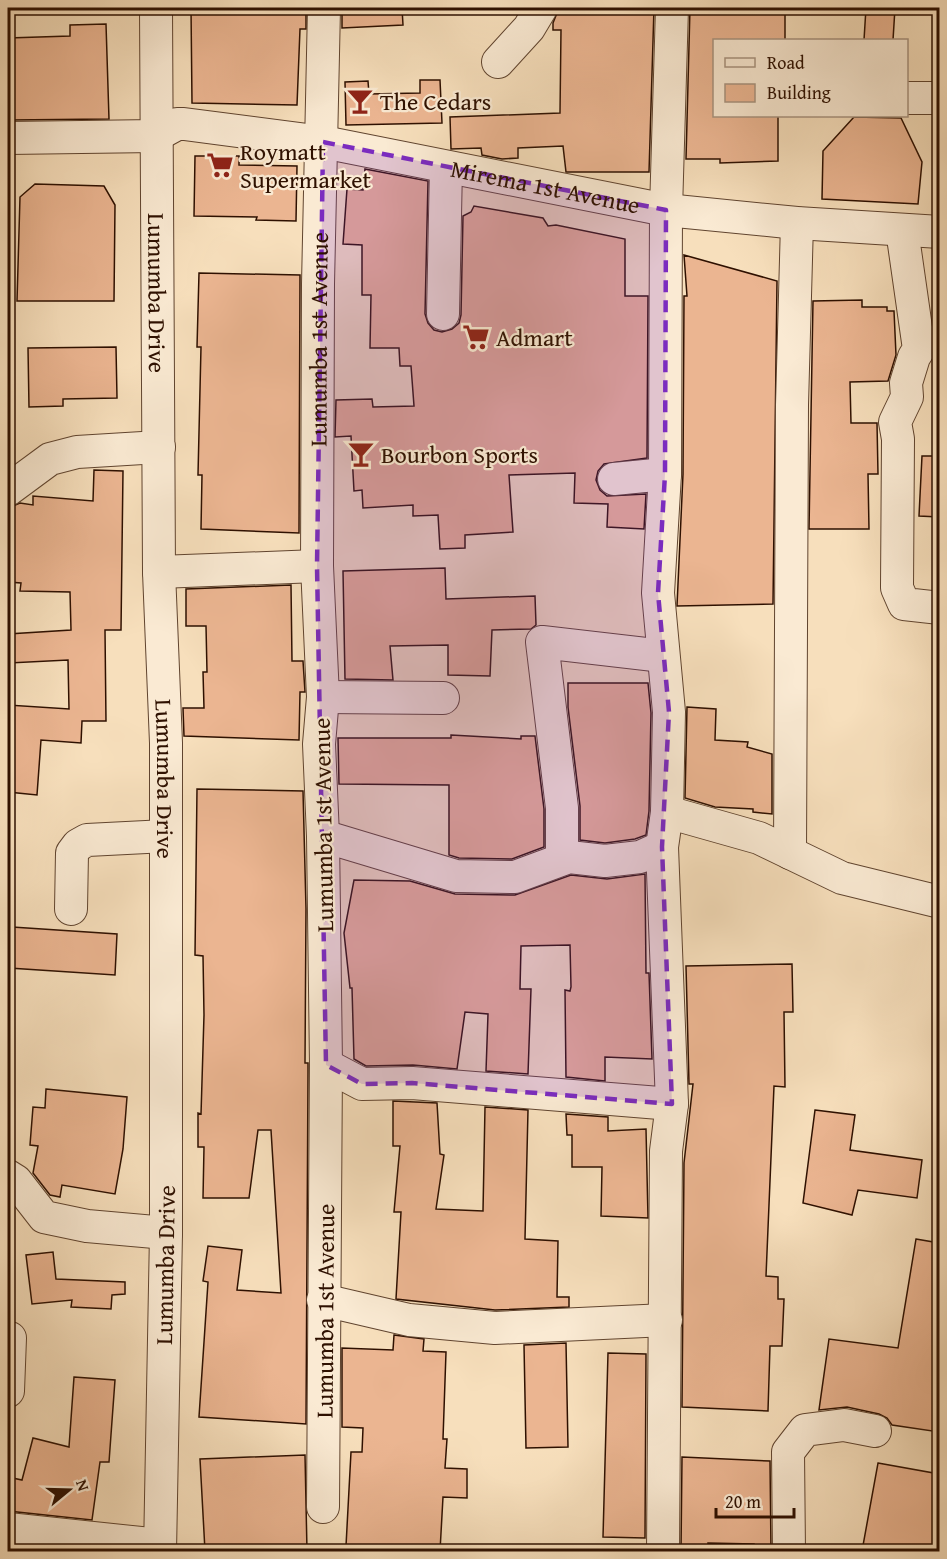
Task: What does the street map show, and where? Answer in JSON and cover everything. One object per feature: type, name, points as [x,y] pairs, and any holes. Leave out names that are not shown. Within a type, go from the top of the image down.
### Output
[{"type":"street","name":"Lumumba Drive","points":[[156,8],[159,572],[166,743],[166,1233],[160,1548]]},
{"type":"street","name":"Lumumba 1st Avenue","points":[[323,1507],[326,1065],[323,836],[319,744],[323,697],[317,566],[318,284],[323,142],[324,8]]},
{"type":"street","points":[[498,62],[529,28],[541,8]]},
{"type":"street","points":[[663,1551],[666,1151],[672,1104],[662,847],[667,812],[669,712],[658,593],[665,474],[666,210],[672,8]]},
{"type":"street","points":[[908,98],[939,98]]},
{"type":"street","name":"Mirema 1st Avenue","points":[[155,136],[177,124],[184,124],[323,142],[666,210],[797,223],[939,232]]},
{"type":"street","points":[[8,138],[155,136]]},
{"type":"street","points":[[443,314],[446,167]]},
{"type":"street","points":[[790,853],[792,405],[797,223]]},
{"type":"street","points":[[902,230],[919,349],[914,357],[906,383],[907,397],[895,422],[898,439],[897,588],[904,604],[939,608]]},
{"type":"street","points":[[8,490],[50,459],[77,452],[159,447]]},
{"type":"street","points":[[614,479],[665,474]]},
{"type":"street","points":[[159,572],[317,566]]},
{"type":"street","points":[[562,859],[562,808],[542,642],[663,656]]},
{"type":"street","points":[[323,697],[443,698]]},
{"type":"street","points":[[667,812],[759,838],[842,878],[939,902]]},
{"type":"street","points":[[71,909],[72,853],[78,845],[87,840],[166,836]]},
{"type":"street","points":[[323,836],[456,876],[515,877],[541,869],[562,859],[605,861],[640,857],[662,847]]},
{"type":"street","points":[[326,1065],[362,1084],[412,1083],[672,1104]]},
{"type":"street","points":[[8,1176],[16,1181],[44,1217],[87,1226],[166,1233]]},
{"type":"street","points":[[323,1300],[409,1320],[495,1328],[666,1320]]},
{"type":"street","points":[[8,1391],[15,1339]]},
{"type":"street","points":[[789,1551],[788,1452],[805,1430],[844,1425],[875,1431]]},
{"type":"street","points":[[8,1529],[160,1548]]},
{"type":"highlighted area","points":[[323,142],[666,210],[665,474],[658,593],[669,712],[662,847],[672,1104],[412,1083],[362,1084],[326,1065],[317,566]]},
{"type":"building","points":[[191,8],[306,8],[306,29],[300,29],[297,105],[192,103]]},
{"type":"building","points":[[342,8],[402,8],[403,25],[342,28]]},
{"type":"building","points":[[559,8],[654,8],[649,172],[566,172],[563,146],[518,148],[518,158],[502,159],[482,155],[481,148],[451,149],[450,117],[560,113],[561,30],[553,30],[553,23]]},
{"type":"building","points":[[690,8],[785,8],[785,39],[713,39],[713,117],[778,117],[778,161],[720,163],[720,159],[686,159]]},
{"type":"building","points":[[866,8],[895,8],[893,39],[864,39]]},
{"type":"building","points":[[106,24],[109,119],[8,120],[8,38],[70,36],[70,25]]},
{"type":"building","points":[[420,80],[440,80],[442,123],[346,125],[345,82],[368,81],[369,94],[420,93]]},
{"type":"building","points":[[854,117],[901,118],[922,162],[918,204],[822,199],[823,151]]},
{"type":"building","points":[[195,156],[239,156],[239,165],[297,166],[296,221],[256,220],[257,217],[194,216]]},
{"type":"building","points":[[365,169],[428,181],[425,314],[434,330],[442,332],[452,329],[459,323],[463,216],[471,212],[474,206],[543,218],[548,226],[556,225],[625,239],[625,296],[648,296],[647,458],[604,464],[598,471],[596,480],[600,490],[607,496],[646,494],[644,529],[607,527],[608,504],[574,503],[575,473],[509,475],[513,532],[465,535],[465,548],[440,549],[438,515],[413,516],[413,505],[363,508],[362,490],[354,491],[351,436],[335,437],[336,400],[372,399],[373,407],[414,406],[411,366],[400,366],[399,348],[370,348],[371,295],[362,295],[362,245],[343,244],[347,189],[363,190]]},
{"type":"building","points":[[35,184],[104,186],[115,205],[114,301],[17,301],[20,197]]},
{"type":"building","points":[[684,255],[777,281],[773,604],[677,606],[683,474],[684,296],[687,296]]},
{"type":"building","points":[[199,273],[300,275],[299,533],[201,529],[202,475],[198,475],[201,347],[197,347]]},
{"type":"building","points":[[862,300],[862,307],[887,307],[887,311],[894,311],[896,355],[888,381],[850,382],[851,423],[877,423],[878,474],[868,474],[869,529],[809,529],[813,301]]},
{"type":"building","points":[[116,347],[117,398],[63,399],[63,406],[29,407],[28,348]]},
{"type":"building","points":[[922,456],[939,456],[939,517],[919,516]]},
{"type":"building","points":[[94,470],[123,471],[121,630],[105,630],[106,721],[82,721],[81,743],[41,740],[37,795],[8,792],[8,705],[69,709],[68,660],[9,663],[8,634],[71,630],[70,592],[20,591],[21,583],[8,582],[8,508],[20,503],[33,505],[33,496],[93,501]]},
{"type":"building","points":[[445,568],[446,599],[535,596],[536,625],[531,629],[492,630],[490,676],[448,675],[448,645],[390,646],[393,680],[345,679],[343,571]]},
{"type":"building","points":[[291,585],[292,661],[303,661],[305,692],[300,692],[299,740],[184,736],[183,708],[204,708],[203,672],[207,672],[206,626],[186,626],[186,589]]},
{"type":"building","points":[[568,683],[648,683],[651,713],[649,811],[646,835],[635,839],[605,843],[580,840],[580,806],[568,707]]},
{"type":"building","points":[[687,707],[716,709],[715,740],[748,742],[747,747],[772,754],[772,814],[753,812],[753,809],[715,807],[685,798]]},
{"type":"building","points":[[451,735],[521,739],[521,736],[535,736],[544,809],[544,847],[512,859],[459,858],[449,855],[449,785],[339,784],[338,738],[451,738]]},
{"type":"building","points":[[197,789],[303,791],[306,909],[305,1063],[308,1063],[306,1424],[199,1417],[208,1282],[203,1281],[208,1246],[242,1250],[237,1290],[281,1293],[271,1130],[258,1130],[249,1198],[203,1198],[204,1147],[198,1147],[198,1113],[201,1114],[203,956],[195,955]]},
{"type":"building","points":[[645,874],[646,973],[649,973],[652,1059],[605,1057],[605,1081],[566,1077],[565,990],[570,991],[571,987],[570,945],[521,946],[520,989],[531,989],[528,1074],[486,1071],[488,1014],[465,1012],[457,1069],[413,1065],[366,1066],[354,1059],[352,988],[350,988],[344,933],[354,880],[410,881],[455,894],[515,895],[571,875],[607,879]]},
{"type":"building","points":[[12,927],[117,934],[115,975],[9,968]]},
{"type":"building","points":[[792,964],[793,1012],[784,1012],[785,1087],[774,1086],[766,1276],[778,1277],[778,1299],[784,1299],[782,1346],[770,1346],[768,1411],[682,1407],[684,1163],[693,1084],[689,1084],[686,966]]},
{"type":"building","points":[[46,1089],[127,1097],[123,1149],[115,1194],[62,1185],[60,1197],[50,1195],[33,1173],[38,1146],[30,1145],[33,1107],[45,1108]]},
{"type":"building","points":[[393,1101],[437,1103],[440,1154],[444,1155],[436,1209],[483,1211],[485,1107],[528,1110],[525,1239],[558,1241],[557,1297],[569,1297],[569,1307],[495,1310],[396,1299],[401,1212],[394,1212],[400,1146],[393,1146]]},
{"type":"building","points":[[815,1110],[855,1115],[850,1150],[922,1160],[917,1198],[858,1190],[852,1215],[803,1203]]},
{"type":"building","points":[[566,1114],[608,1117],[608,1131],[646,1129],[648,1218],[601,1216],[602,1167],[572,1167],[572,1135],[567,1135]]},
{"type":"building","points":[[916,1239],[939,1243],[939,1432],[892,1425],[887,1418],[879,1414],[847,1407],[819,1410],[829,1339],[898,1348]]},
{"type":"building","points":[[53,1252],[56,1279],[125,1282],[125,1294],[112,1295],[111,1309],[71,1307],[72,1300],[32,1304],[26,1255]]},
{"type":"building","points":[[394,1335],[424,1339],[423,1351],[446,1352],[443,1439],[447,1439],[445,1468],[467,1469],[467,1498],[443,1497],[440,1551],[346,1546],[351,1452],[362,1452],[363,1428],[342,1427],[342,1348],[393,1350]]},
{"type":"building","points":[[566,1343],[568,1447],[526,1448],[524,1345]]},
{"type":"building","points":[[608,1353],[646,1354],[645,1538],[603,1537]]},
{"type":"building","points":[[74,1377],[115,1380],[109,1462],[100,1462],[92,1520],[8,1511],[8,1477],[22,1480],[33,1438],[69,1447]]},
{"type":"building","points":[[305,1455],[307,1551],[205,1551],[200,1459]]},
{"type":"building","points":[[682,1457],[770,1461],[771,1551],[754,1551],[754,1544],[708,1543],[708,1551],[681,1551]]},
{"type":"building","points":[[878,1463],[939,1474],[939,1551],[862,1551]]},
{"type":"place","name":"The Cedars","points":[[360,101]]},
{"type":"place","name":"Roymatt Supermarket","points":[[220,165]]},
{"type":"place","name":"Admart","points":[[476,337]]},
{"type":"place","name":"Bourbon Sports","points":[[361,454]]}]
